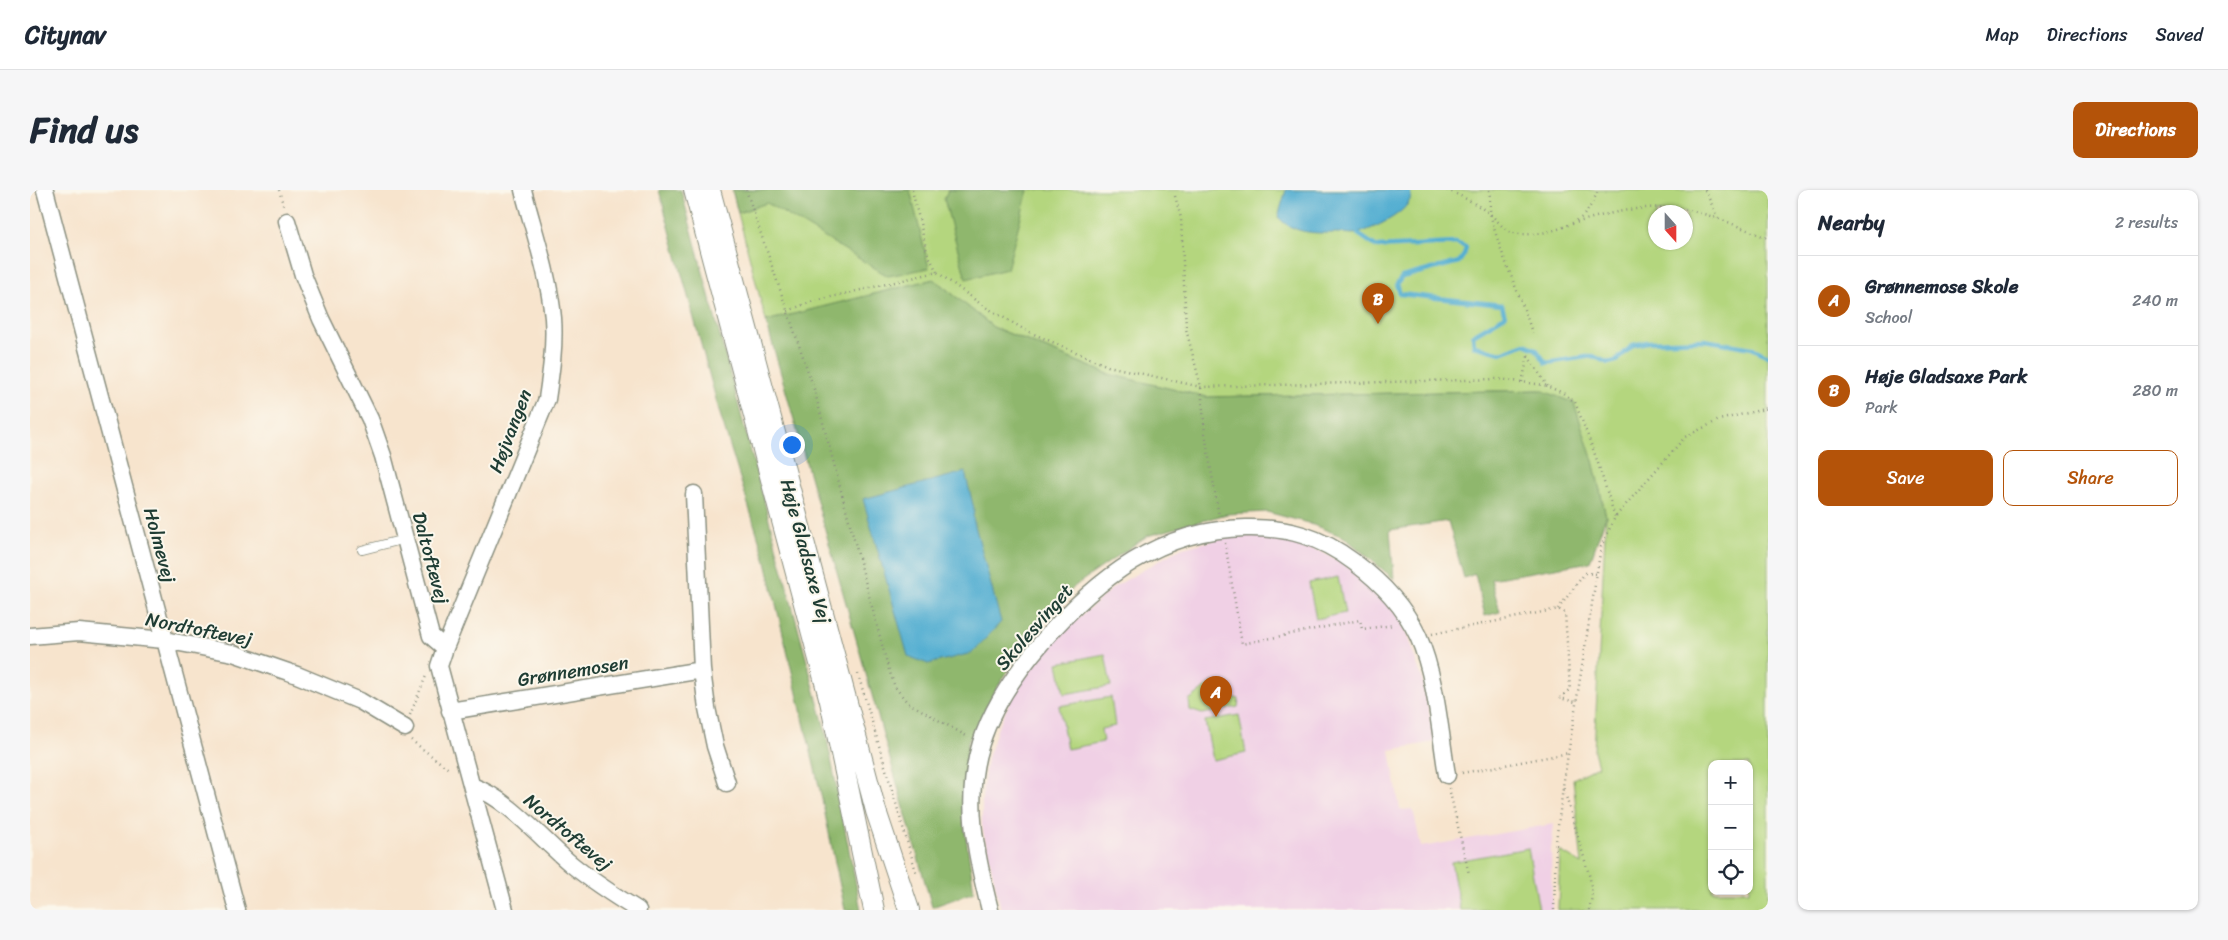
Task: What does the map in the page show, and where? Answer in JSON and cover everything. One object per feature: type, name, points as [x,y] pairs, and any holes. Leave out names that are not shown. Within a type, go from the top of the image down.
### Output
[{"type":"street","name":"Holmevej","points":[[45,190],[164,640],[238,910]]},
{"type":"street","name":"Højvangen","points":[[445,648],[547,399],[553,359],[553,318],[548,284],[523,190]]},
{"type":"street","name":"Høje Gladsaxe Vej","points":[[694,190],[830,701],[874,910]]},
{"type":"street","name":"Høje Gladsaxe Vej","points":[[710,190],[876,811],[909,910]]},
{"type":"street","name":"Daltoftevej","points":[[287,221],[303,275],[321,319],[370,419],[383,456],[431,636],[445,648]]},
{"type":"street","points":[[694,494],[702,670],[713,737],[728,783]]},
{"type":"street","name":"Skolesvinget","points":[[990,910],[977,859],[972,816],[974,776],[981,744],[997,703],[1026,660],[1065,615],[1105,579],[1149,551],[1186,536],[1222,528],[1274,527],[1305,535],[1342,553],[1373,576],[1399,604],[1414,630],[1429,672],[1447,775]]},
{"type":"street","name":"Nordtoftevej","points":[[30,636],[79,632],[164,640],[233,652],[297,675],[360,702],[405,728]]},
{"type":"street","points":[[445,648],[439,666],[505,910]]},
{"type":"street","name":"Grønnemosen","points":[[450,711],[702,670]]},
{"type":"street","name":"Nordtoftevej","points":[[472,786],[489,792],[572,865],[611,894],[638,910]]},
{"type":"lane","points":[[362,550],[405,539]]},
{"type":"path","points":[[746,190],[814,389],[888,667],[895,687],[907,702],[981,744]]},
{"type":"path","points":[[912,190],[927,252],[936,272],[982,305],[1027,331],[1108,366],[1201,387],[1499,379],[1548,387],[1563,393],[1575,402],[1597,460],[1615,517]]},
{"type":"path","points":[[1447,190],[1471,201],[1490,214],[1507,230],[1517,235],[1541,233],[1617,211],[1644,207],[1683,209],[1718,218],[1768,238]]},
{"type":"path","points":[[1489,190],[1490,214],[1504,262],[1524,304],[1532,333]]},
{"type":"path","points":[[1572,224],[1584,215],[1599,190]]},
{"type":"path","points":[[1705,190],[1718,218]]},
{"type":"path","points":[[1175,196],[1182,218],[1186,329],[1201,387],[1205,434],[1216,504]]},
{"type":"path","points":[[788,312],[810,302],[936,272]]},
{"type":"path","points":[[1522,382],[1529,356],[1548,387]]},
{"type":"path","points":[[1554,910],[1556,841],[1563,786],[1575,702],[1602,547],[1615,517],[1685,437],[1719,420],[1768,408]]},
{"type":"path","points":[[1222,528],[1242,644],[1360,620],[1362,629],[1414,630],[1558,608],[1585,573],[1597,574]]},
{"type":"path","points":[[1558,608],[1565,613],[1570,689],[1560,698],[1575,702]]},
{"type":"path","points":[[439,666],[428,672],[405,728],[411,741],[472,786]]},
{"type":"path","points":[[1469,874],[1460,842],[1447,775],[1569,753]]},
{"type":"path","points":[[1563,786],[1590,878],[1592,897],[1590,910]]},
{"type":"shaded area","points":[[1238,534],[1263,534],[1299,542],[1342,562],[1368,581],[1401,619],[1422,678],[1435,742],[1390,750],[1400,810],[1413,809],[1421,847],[1554,824],[1551,849],[1552,910],[1001,910],[982,826],[982,797],[986,764],[998,727],[1015,691],[1060,634],[1114,587],[1179,549]]},
{"type":"green space","points":[[659,190],[681,190],[825,729],[861,910],[845,910],[820,790],[766,562],[720,414]]},
{"type":"green space","points":[[732,190],[1768,190],[1768,910],[1558,910],[1560,851],[1582,864],[1573,779],[1598,766],[1594,751],[1606,516],[1593,461],[1541,390],[1206,397],[1108,374],[993,327],[934,279],[766,321]]},
{"type":"green space","points":[[732,190],[910,190],[929,268],[888,276],[767,203],[738,213]]},
{"type":"green space","points":[[948,190],[1028,190],[1007,269],[966,279],[944,199]]},
{"type":"green space","points":[[934,279],[993,327],[1108,374],[1206,397],[1541,390],[1574,403],[1593,461],[1606,516],[1590,562],[1491,579],[1500,612],[1485,616],[1475,574],[1464,578],[1448,521],[1390,530],[1394,579],[1344,537],[1308,523],[1267,512],[1227,514],[1147,536],[1075,586],[1031,635],[994,693],[968,742],[962,809],[974,892],[932,907],[766,321]]},
{"type":"green space","points":[[1338,577],[1345,613],[1316,619],[1309,583]]},
{"type":"green space","points":[[1105,654],[1111,686],[1064,694],[1058,663]]},
{"type":"green space","points":[[1213,682],[1221,685],[1218,694],[1239,699],[1238,707],[1202,714],[1190,710],[1189,700]]},
{"type":"green space","points":[[1111,697],[1115,726],[1101,729],[1103,742],[1067,749],[1059,706]]},
{"type":"green space","points":[[1239,715],[1246,753],[1213,760],[1205,721]]},
{"type":"green space","points":[[1528,848],[1539,910],[1460,910],[1451,862]]},
{"type":"water","points":[[1286,190],[1410,190],[1411,197],[1408,204],[1394,217],[1359,233],[1314,233],[1291,227],[1278,217]]},
{"type":"water","points":[[965,472],[974,509],[973,518],[1001,622],[972,653],[928,664],[908,656],[863,499]]},
{"type":"waterway","points":[[1358,234],[1377,247],[1456,243],[1466,247],[1464,255],[1459,262],[1402,277],[1397,284],[1400,294],[1502,305],[1505,316],[1473,335],[1474,346],[1501,353],[1525,344],[1536,349],[1546,363],[1593,356],[1608,363],[1616,361],[1633,345],[1647,342],[1704,340],[1752,348],[1768,356]]},
{"type":"place","name":"Høje Gladsaxe Park","points":[[1378,324]]},
{"type":"place","name":"Grønnemose Skole","points":[[1216,717]]}]
